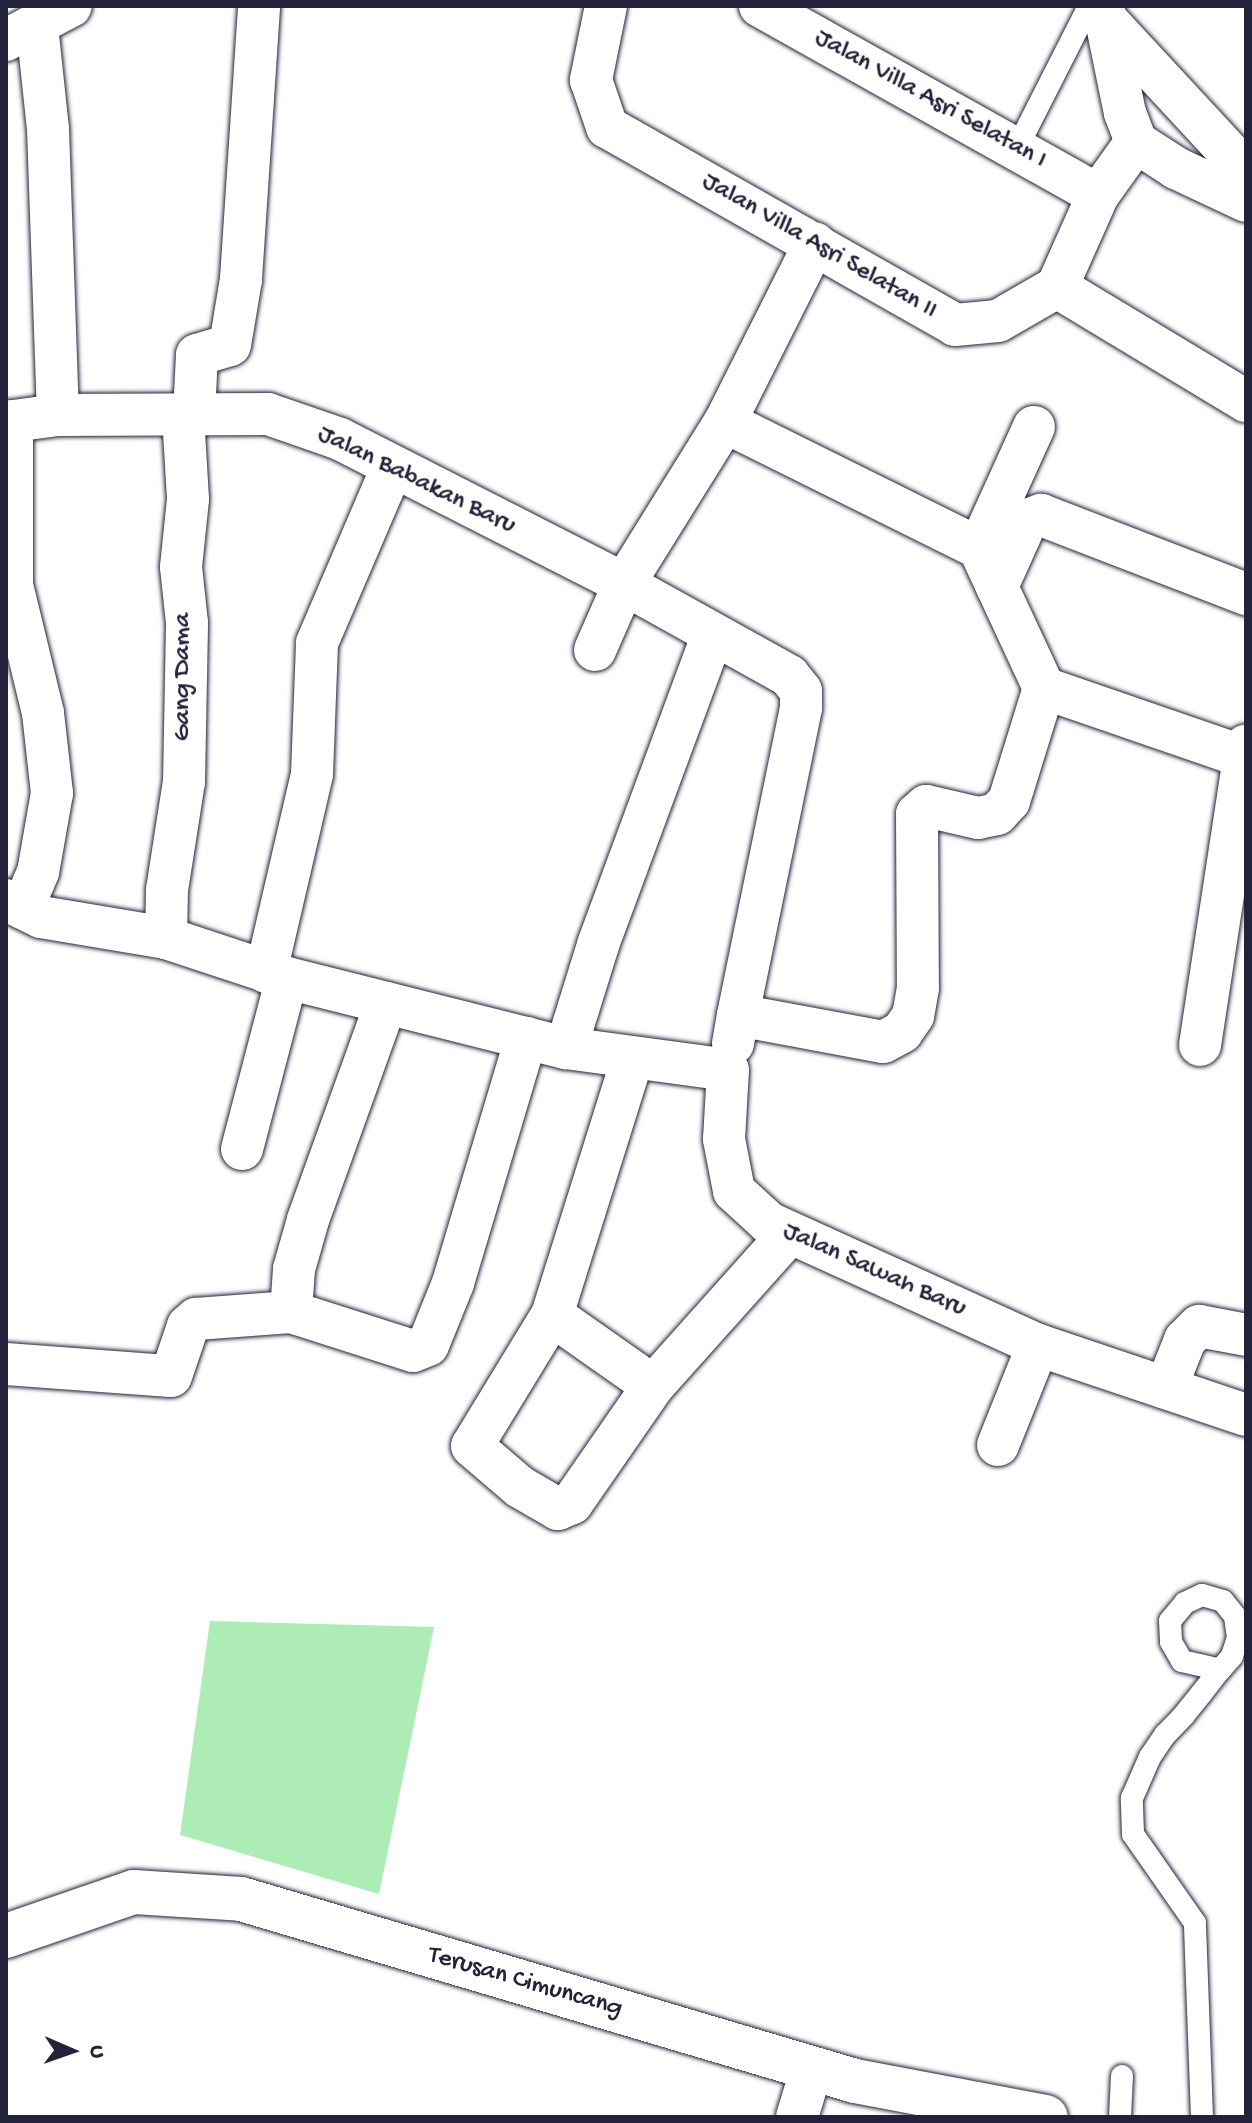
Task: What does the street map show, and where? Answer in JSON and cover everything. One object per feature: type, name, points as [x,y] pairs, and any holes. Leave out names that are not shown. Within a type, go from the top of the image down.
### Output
[{"type":"street","name":"Gang Dama","points":[[166,938],[167,890],[184,782],[187,623],[181,567],[188,499],[189,414],[197,355],[230,345],[239,292],[259,6]]},
{"type":"street","name":"Jalan Villa Asri Selatan II","points":[[606,6],[591,80],[607,127],[955,325],[998,321],[1057,287]]},
{"type":"street","name":"Jalan Villa Asri Selatan I","points":[[760,6],[1018,146],[1098,195]]},
{"type":"street","points":[[1101,12],[1125,113],[1136,142],[1176,168],[1244,187]]},
{"type":"street","points":[[1101,12],[1244,187]]},
{"type":"street","points":[[38,24],[48,129],[58,415]]},
{"type":"street","points":[[1136,142],[1098,195],[1057,287],[1246,401]]},
{"type":"street","points":[[595,650],[624,584],[725,422],[815,243]]},
{"type":"street","name":"Jalan Babakan Baru","points":[[9,421],[58,415],[268,414],[340,439],[624,584],[713,634]]},
{"type":"street","points":[[9,421],[12,585],[43,713],[52,793],[38,872],[14,904],[41,917],[166,938],[276,975],[566,1048],[632,1060],[728,1070]]},
{"type":"street","points":[[725,422],[979,548],[1044,688],[1009,801],[997,814],[978,818],[926,806],[917,814],[918,988],[913,1016],[902,1032],[883,1042],[738,1015]]},
{"type":"street","points":[[979,548],[1034,427]]},
{"type":"street","points":[[242,1149],[312,774],[317,643],[392,468]]},
{"type":"street","points":[[997,587],[1027,520],[1041,515],[1246,594]]},
{"type":"street","points":[[566,1048],[599,942],[713,634]]},
{"type":"street","name":"Jalan Sawah Baru","points":[[713,634],[789,676],[801,691],[797,735],[728,1070],[724,1139],[734,1191],[788,1235],[1038,1345],[1246,1415]]},
{"type":"street","points":[[1044,688],[1245,752],[1236,877],[1200,1045]]},
{"type":"street","points":[[291,1312],[294,1269],[308,1220],[386,1003]]},
{"type":"street","points":[[6,1364],[171,1376],[188,1326],[196,1319],[291,1312],[413,1351],[428,1345],[453,1283],[526,1038]]},
{"type":"street","points":[[632,1060],[552,1315],[472,1446],[520,1487],[558,1509],[572,1503],[653,1386],[788,1235]]},
{"type":"street","points":[[552,1315],[653,1386]]},
{"type":"street","points":[[1166,1388],[1185,1340],[1199,1326],[1246,1335]]},
{"type":"street","points":[[998,1445],[1038,1345]]},
{"type":"street","name":"Terusan Cimuncang","points":[[6,1936],[134,1892],[241,1899],[812,2068],[886,2088],[1046,2117]]},
{"type":"street","points":[[797,2117],[812,2068]]},
{"type":"lane","points":[[1018,146],[1101,12]]},
{"type":"lane","points":[[1202,2117],[1195,1923],[1133,1834],[1132,1798],[1165,1735],[1220,1670]]},
{"type":"lane","points":[[1120,2117],[1122,2076]]},
{"type":"green space","points":[[210,1621],[434,1627],[379,1894],[180,1835]]}]
